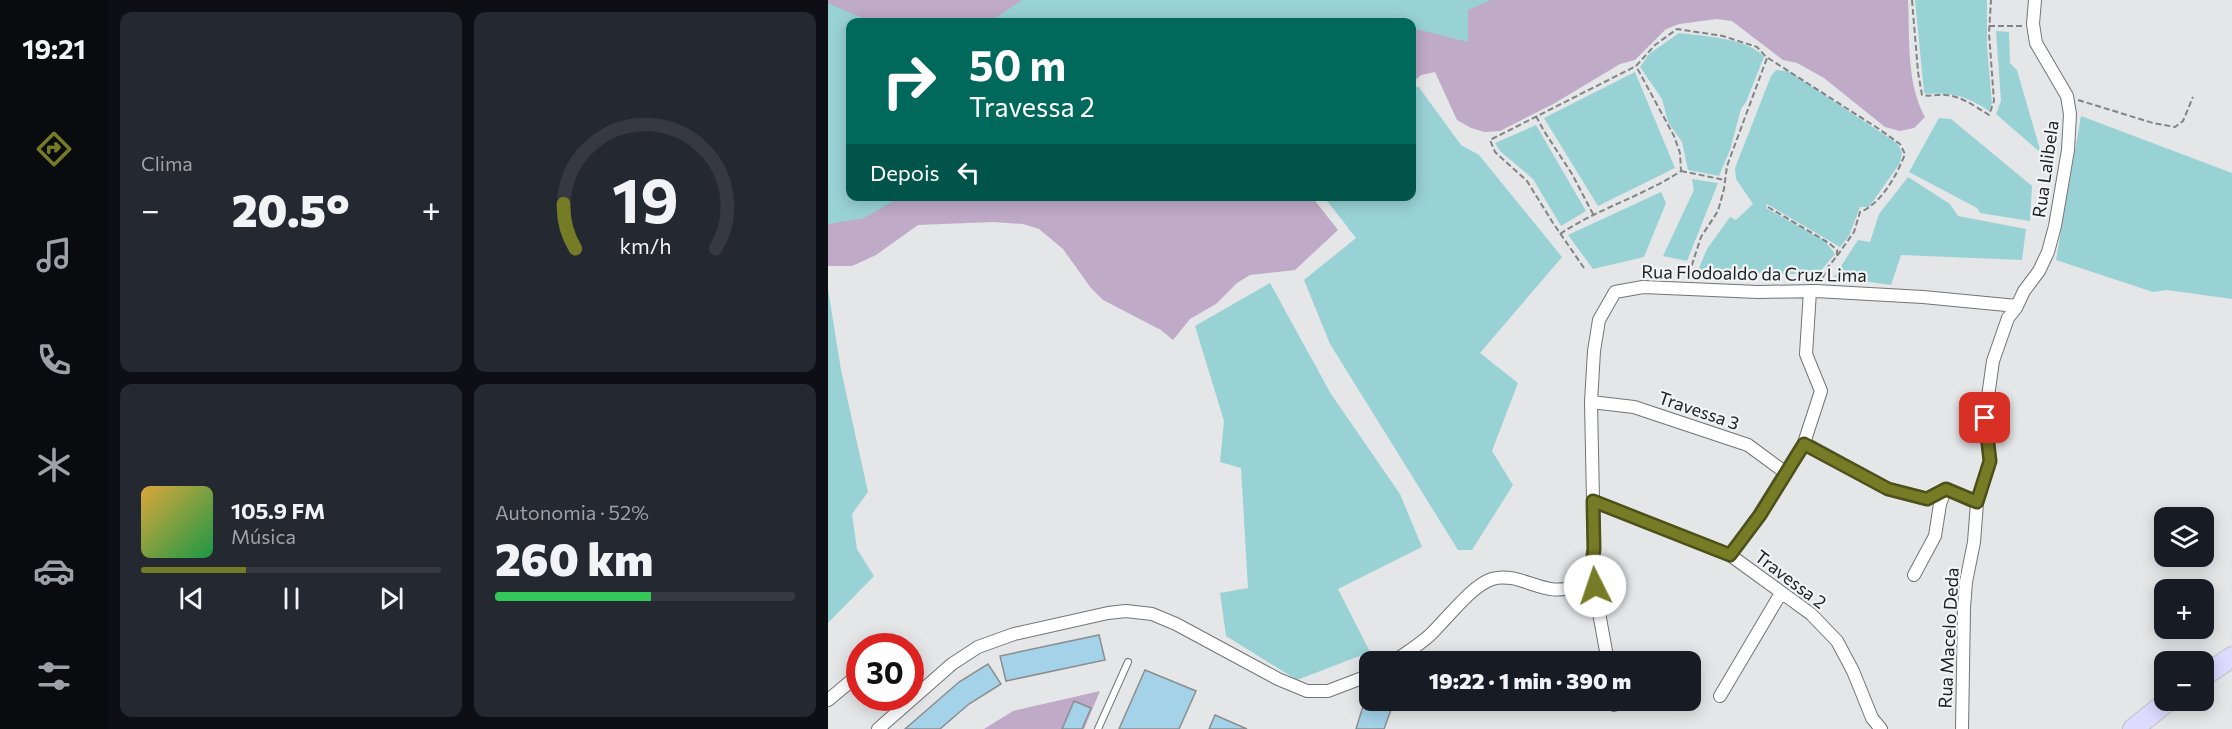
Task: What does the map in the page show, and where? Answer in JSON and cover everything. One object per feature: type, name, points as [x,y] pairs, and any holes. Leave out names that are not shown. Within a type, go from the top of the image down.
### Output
[{"type":"main road","points":[[2214,669],[2232,657]]},
{"type":"main road","points":[[2133,729],[2155,711]]},
{"type":"street","name":"Rua Lalibela","points":[[2017,306],[2044,261],[2055,226],[2068,150],[2070,114],[2067,96],[2038,49],[2033,26],[2035,0]]},
{"type":"street","name":"Rua Flodoaldo da Cruz Lima","points":[[1606,651],[1591,569],[1594,549],[1592,402],[1595,334],[1599,320],[1615,292],[1634,288],[1747,292],[1813,291],[1923,297],[2017,306]]},
{"type":"street","points":[[1730,555],[1760,515],[1804,444],[1821,391],[1806,354],[1813,291]]},
{"type":"street","name":"Rua Macelo Deda","points":[[1962,729],[1966,582],[1974,542],[1977,502],[1990,461],[1985,418],[1993,362],[2008,318],[2017,306]]},
{"type":"street","name":"Travessa 3","points":[[1592,402],[1634,407],[1748,445],[1786,473]]},
{"type":"street","points":[[1804,444],[1888,489],[1927,499],[1946,489]]},
{"type":"street","points":[[1946,489],[1977,502]]},
{"type":"street","points":[[1914,575],[1935,536],[1940,504],[1946,489]]},
{"type":"street","name":"Travessa 2","points":[[1593,501],[1730,555],[1811,615],[1837,641],[1853,671],[1872,718],[1881,729]]},
{"type":"street","points":[[1410,651],[1430,635],[1485,582],[1498,578],[1508,579],[1547,590],[1561,590],[1578,584],[1591,569]]},
{"type":"street","points":[[1720,696],[1781,593]]},
{"type":"street","points":[[878,729],[952,664],[978,647],[1014,634],[1126,611],[1152,614],[1176,624],[1278,679],[1307,691],[1328,692],[1359,679]]},
{"type":"street","points":[[828,700],[846,685]]},
{"type":"lane","points":[[1098,729],[1128,662]]},
{"type":"path","points":[[1912,0],[1922,95],[1947,95],[1965,100],[1989,115],[1994,101],[1989,26],[1991,0]]},
{"type":"path","points":[[1989,26],[2033,26]]},
{"type":"path","points":[[1584,268],[1527,181],[1495,152],[1490,140],[1636,66],[1655,45],[1677,29],[1723,36],[1757,47],[1767,58],[1900,144],[1905,154],[1900,166],[1872,207],[1860,212],[1854,232],[1813,291]]},
{"type":"path","points":[[1684,288],[1701,237],[1718,211],[1727,166],[1767,58]]},
{"type":"path","points":[[1636,66],[1674,136],[1680,153],[1681,171]]},
{"type":"path","points":[[2067,96],[2172,127],[2183,121],[2193,97]]},
{"type":"path","points":[[1536,116],[1572,174],[1593,214]]},
{"type":"path","points":[[1560,234],[1593,214],[1659,186],[1681,171],[1725,180]]},
{"type":"path","points":[[1768,207],[1829,243],[1837,250],[1837,256]]},
{"type":"shaded area","points":[[828,0],[1908,0],[1912,75],[1919,104],[1925,117],[1914,128],[1900,131],[1885,127],[1824,78],[1797,63],[1783,60],[1732,21],[1717,19],[1679,24],[1666,29],[1635,60],[1620,64],[1555,103],[1500,131],[1485,132],[1471,128],[1457,120],[1435,72],[1421,75],[1416,79],[1416,18],[846,18],[846,201],[1315,201],[1338,230],[1295,270],[1250,275],[1237,283],[1216,304],[1190,319],[1173,340],[1161,330],[1103,300],[1091,288],[1063,249],[1039,229],[1023,224],[993,222],[918,225],[876,255],[852,266],[828,266]]},
{"type":"shaded area","points":[[1100,691],[1084,729],[984,729],[1013,711]]},
{"type":"water","points":[[1022,0],[1491,0],[1468,10],[1468,42],[1416,29],[1416,18],[996,18]]},
{"type":"water","points":[[1915,0],[1987,0],[1987,47],[1992,103],[1989,111],[1959,96],[1924,92]]},
{"type":"water","points":[[828,3],[862,18],[846,18],[846,201],[894,201],[864,218],[828,224]]},
{"type":"water","points":[[1996,31],[2009,32],[2010,63],[2017,70],[2041,153],[1996,114],[2001,101]]},
{"type":"water","points":[[1679,33],[1737,42],[1757,51],[1764,57],[1741,109],[1730,150],[1719,176],[1688,170],[1682,142],[1668,122],[1662,99],[1640,67],[1649,54]]},
{"type":"water","points":[[1776,70],[1788,71],[1897,143],[1902,152],[1900,163],[1869,207],[1860,207],[1849,236],[1840,247],[1767,204],[1766,208],[1825,241],[1835,254],[1818,274],[1697,273],[1707,249],[1730,217],[1736,220],[1753,204],[1736,179],[1735,168],[1771,76]]},
{"type":"water","points":[[1635,72],[1675,168],[1598,206],[1544,118]]},
{"type":"water","points":[[1418,86],[1461,145],[1479,155],[1562,257],[1480,353],[1518,383],[1492,451],[1513,485],[1472,550],[1458,550],[1330,344],[1304,280],[1356,238],[1327,201],[1416,201],[1416,88]]},
{"type":"water","points":[[2081,116],[2232,173],[2232,299],[2167,290],[2153,292],[2056,260]]},
{"type":"water","points":[[1939,118],[1951,119],[2032,186],[2030,221],[1980,213],[1977,208],[1909,172]]},
{"type":"water","points":[[1536,125],[1586,211],[1561,226],[1533,179],[1500,151],[1495,143]]},
{"type":"water","points":[[1908,177],[1950,204],[1958,216],[2026,229],[2022,260],[1901,255],[1891,285],[1834,277],[1858,240],[1870,242],[1879,214]]},
{"type":"water","points":[[1692,179],[1718,183],[1687,261],[1663,256],[1694,190]]},
{"type":"water","points":[[1661,192],[1666,203],[1644,257],[1593,269],[1568,235]]},
{"type":"water","points":[[1270,283],[1331,394],[1400,494],[1422,547],[1338,589],[1369,651],[1359,651],[1359,656],[1297,680],[1226,636],[1220,593],[1248,588],[1241,468],[1220,462],[1224,421],[1195,326]]},
{"type":"water","points":[[828,289],[841,370],[868,492],[852,514],[857,549],[874,576],[828,623]]},
{"type":"building","points":[[1099,635],[1105,660],[1006,681],[1000,656]]},
{"type":"building","points":[[988,664],[1001,684],[969,704],[940,729],[905,729],[959,682]]},
{"type":"building","points":[[1145,670],[1196,691],[1179,729],[1119,729]]},
{"type":"building","points":[[1074,701],[1091,708],[1082,729],[1062,729]]},
{"type":"building","points":[[1362,711],[1390,711],[1384,729],[1356,729]]},
{"type":"building","points":[[1215,715],[1247,729],[1209,729]]},
{"type":"route","points":[[1595,586],[1591,569],[1594,549],[1593,501],[1730,555],[1760,515],[1804,444],[1888,489],[1927,499],[1946,489],[1977,502],[1990,461],[1985,418]]}]
